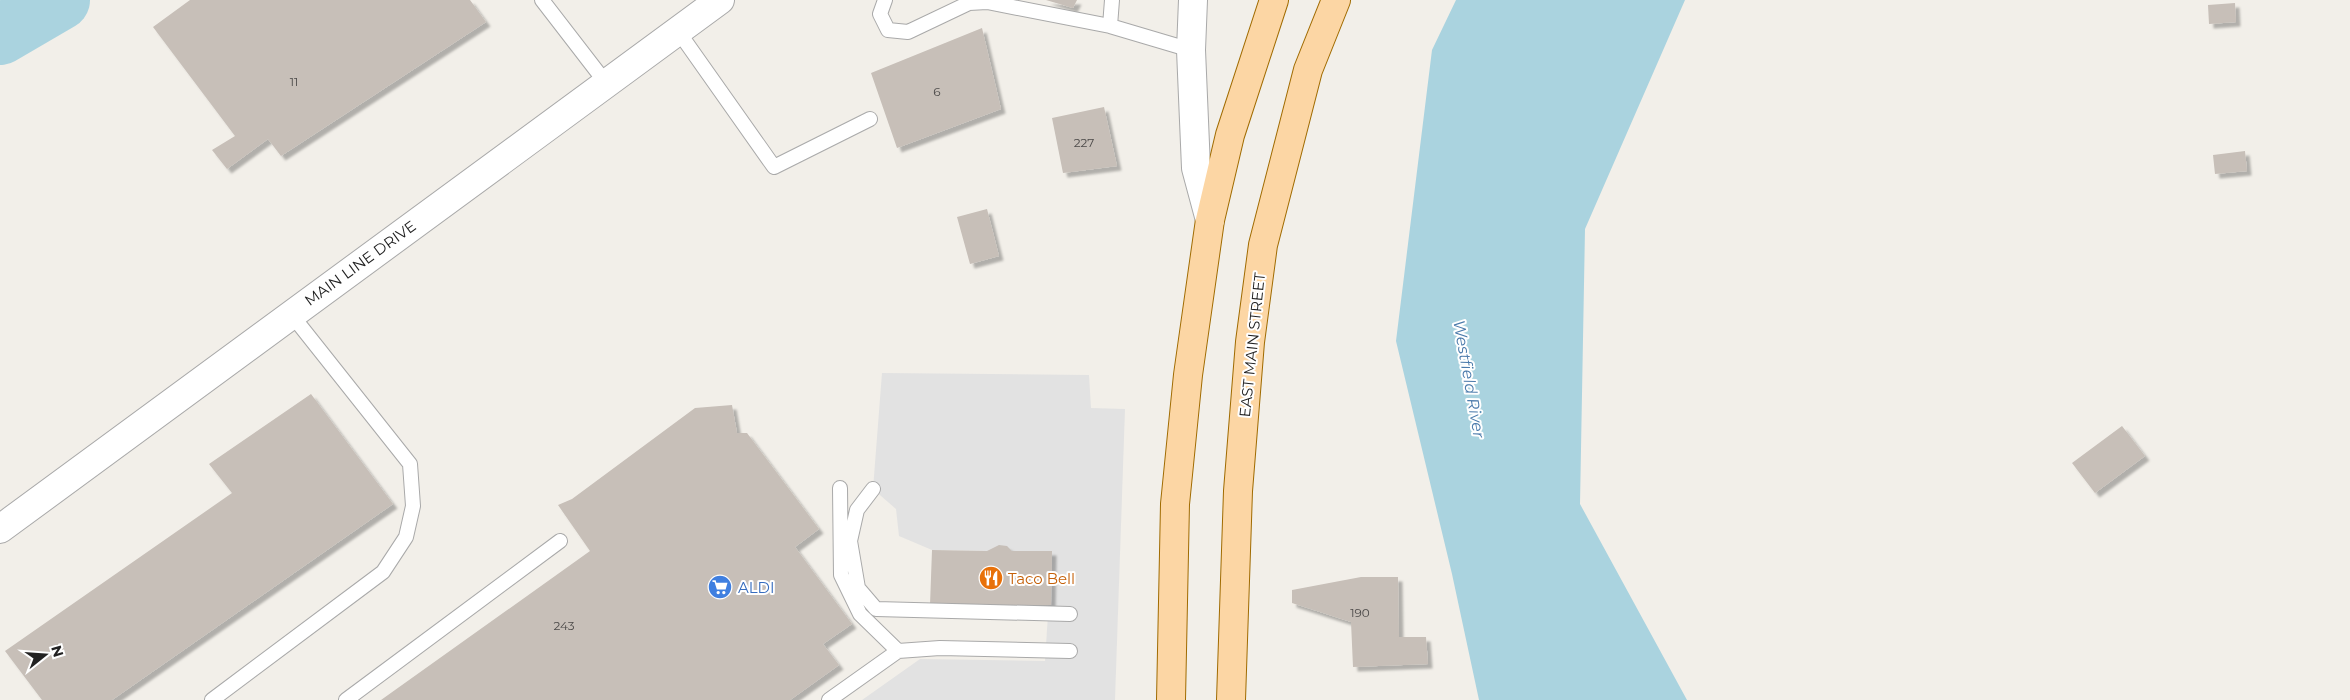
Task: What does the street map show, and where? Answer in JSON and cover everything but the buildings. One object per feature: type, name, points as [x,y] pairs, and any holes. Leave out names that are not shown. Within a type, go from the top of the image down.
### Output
[{"type":"main road","points":[[1171,700],[1175,504],[1188,375],[1210,220],[1230,135],[1274,0]]},
{"type":"main road","name":"EAST MAIN STREET","points":[[1231,700],[1238,492],[1250,342],[1263,245],[1308,70],[1336,0]]},
{"type":"street","name":"MAIN LINE DRIVE","points":[[0,529],[720,0]]},
{"type":"street","points":[[1193,0],[1191,50],[1196,168],[1210,220]]},
{"type":"lane","points":[[542,0],[606,83]]},
{"type":"lane","points":[[886,0],[880,14],[888,30],[908,32],[969,3],[987,2],[1110,26],[1191,50]]},
{"type":"lane","points":[[1110,26],[1112,0]]},
{"type":"lane","points":[[678,31],[774,167],[870,119]]},
{"type":"lane","points":[[212,700],[383,572],[406,537],[413,506],[410,464],[291,314]]},
{"type":"lane","points":[[840,488],[841,575],[860,614],[898,651]]},
{"type":"lane","points":[[873,489],[857,510],[850,541],[858,588],[876,609],[1070,614]]},
{"type":"lane","points":[[346,700],[560,541]]},
{"type":"lane","points":[[829,700],[898,651],[940,648],[1070,651]]},
{"type":"shaded area","points":[[882,373],[1089,375],[1091,408],[1125,409],[1115,700],[862,700],[920,659],[1045,661],[1052,552],[932,550],[899,536],[896,509],[873,489]]},
{"type":"water","name":"Westfield River","points":[[1456,0],[1685,0],[1585,229],[1580,504],[1687,700],[1479,700],[1452,574],[1396,341],[1432,50]]},
{"type":"waterway","points":[[0,35],[60,0]]},
{"type":"place","name":"Taco Bell","points":[[991,578]]},
{"type":"place","name":"ALDI","points":[[720,587]]}]
